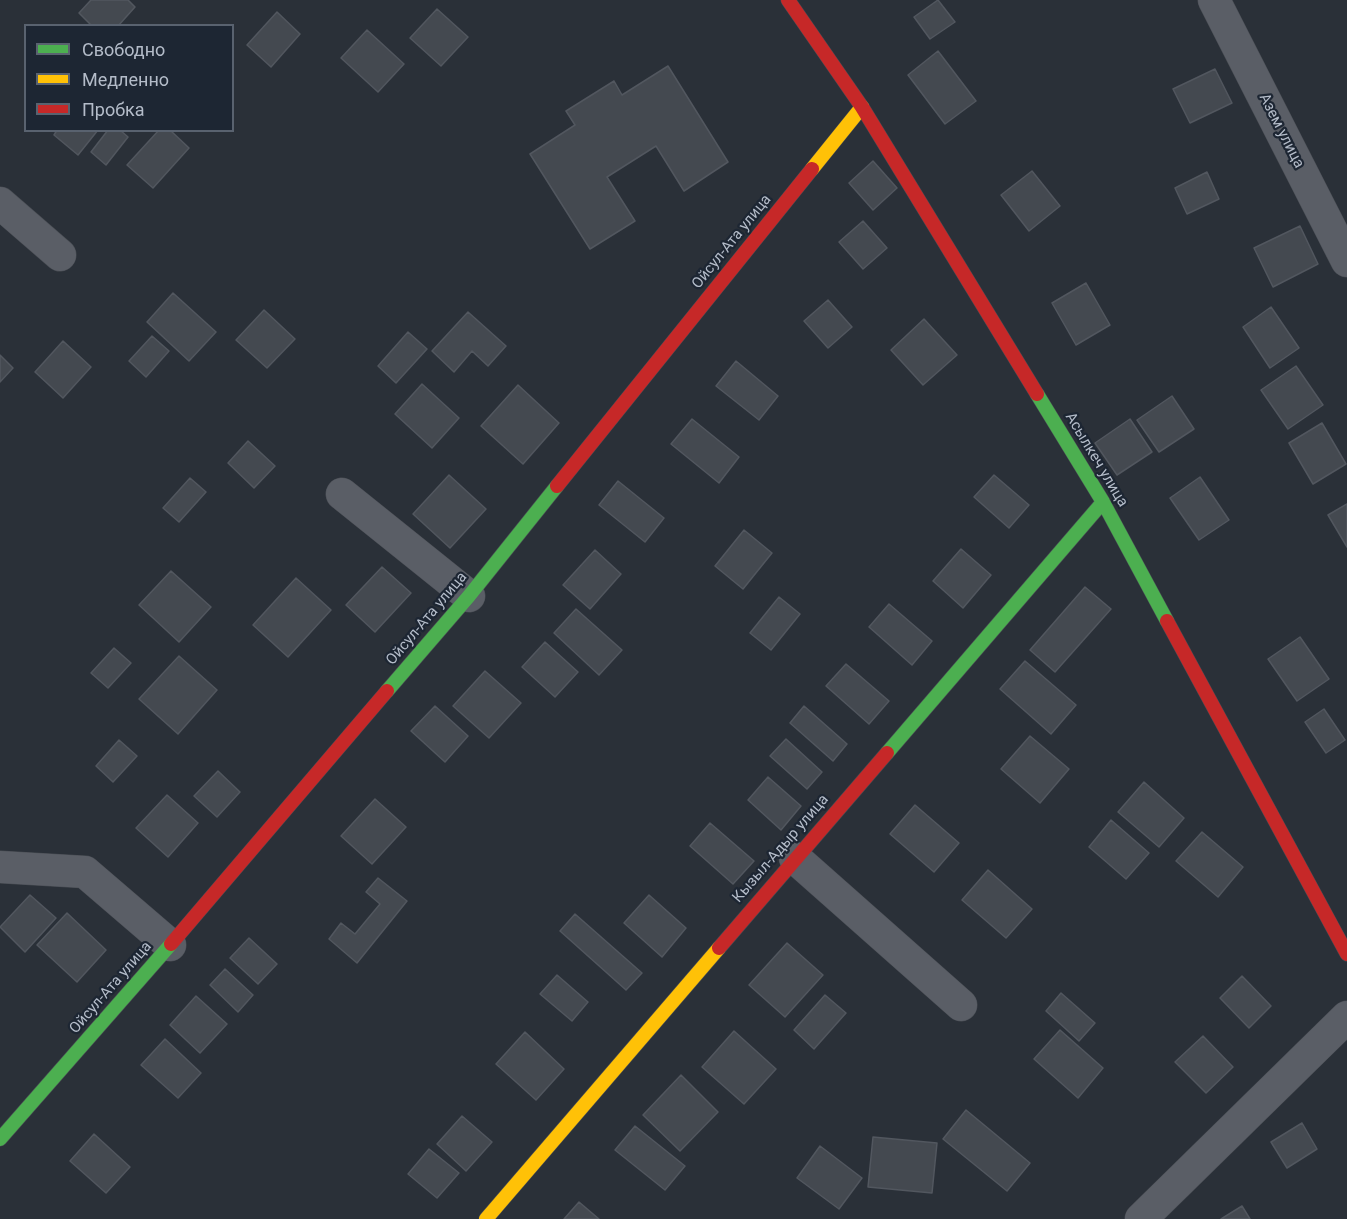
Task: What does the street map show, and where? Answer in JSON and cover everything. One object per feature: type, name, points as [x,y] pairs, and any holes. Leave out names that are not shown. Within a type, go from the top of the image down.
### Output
[{"type":"street","name":"Асылкеч улица","points":[[788,0],[862,107],[1103,502],[1347,954]]},
{"type":"street","name":"Азем улица","points":[[1214,0],[1347,261]]},
{"type":"street","name":"Ойсул-Ата улица","points":[[0,1139],[170,945],[469,596],[862,107]]},
{"type":"street","points":[[0,203],[60,255]]},
{"type":"street","points":[[342,494],[469,596]]},
{"type":"street","name":"Кызыл-Адыр улица","points":[[486,1219],[1103,502]]},
{"type":"street","points":[[795,858],[961,1005]]},
{"type":"street","points":[[0,867],[85,872],[170,945]]},
{"type":"street","points":[[1142,1219],[1347,1017]]},
{"type":"building","points":[[91,0],[128,0],[135,7],[120,24],[90,24],[79,13]]},
{"type":"building","points":[[938,0],[955,22],[930,39],[914,17]]},
{"type":"building","points":[[437,9],[468,37],[441,66],[410,38]]},
{"type":"building","points":[[277,12],[300,34],[271,67],[247,45]]},
{"type":"building","points":[[367,30],[404,64],[378,92],[341,58]]},
{"type":"building","points":[[938,51],[976,101],[945,124],[908,75]]},
{"type":"building","points":[[668,66],[728,162],[684,191],[656,146],[607,177],[635,221],[590,249],[530,154],[575,125],[566,111],[614,81],[622,95]]},
{"type":"building","points":[[1215,69],[1232,103],[1190,123],[1173,89]]},
{"type":"building","points":[[56,132],[96,132],[78,155],[54,135]]},
{"type":"building","points":[[106,132],[122,132],[128,137],[106,165],[91,152]]},
{"type":"building","points":[[157,132],[172,132],[189,148],[153,188],[127,165]]},
{"type":"building","points":[[873,161],[897,188],[873,210],[849,183]]},
{"type":"building","points":[[1032,171],[1060,206],[1029,231],[1001,195]]},
{"type":"building","points":[[1207,172],[1219,199],[1187,214],[1175,188]]},
{"type":"building","points":[[863,221],[887,248],[863,269],[839,242]]},
{"type":"building","points":[[1300,226],[1318,264],[1273,287],[1254,248]]},
{"type":"building","points":[[1086,283],[1110,325],[1076,345],[1052,303]]},
{"type":"building","points":[[173,293],[216,332],[189,361],[147,322]]},
{"type":"building","points":[[828,300],[852,327],[828,348],[804,321]]},
{"type":"building","points":[[1271,307],[1299,348],[1270,368],[1243,327]]},
{"type":"building","points":[[264,310],[295,339],[267,368],[236,340]]},
{"type":"building","points":[[468,312],[506,346],[488,366],[472,351],[454,372],[432,351]]},
{"type":"building","points":[[924,319],[957,355],[923,385],[891,350]]},
{"type":"building","points":[[408,332],[427,349],[396,383],[378,366]]},
{"type":"building","points":[[152,336],[169,351],[146,377],[129,361]]},
{"type":"building","points":[[63,341],[91,367],[63,398],[35,372]]},
{"type":"building","points":[[0,355],[13,368],[0,382]]},
{"type":"building","points":[[736,361],[778,396],[759,420],[716,386]]},
{"type":"building","points":[[1296,366],[1323,405],[1288,429],[1261,390]]},
{"type":"building","points":[[422,384],[459,418],[432,448],[395,414]]},
{"type":"building","points":[[518,385],[559,423],[523,464],[481,426]]},
{"type":"building","points":[[1172,396],[1194,429],[1159,452],[1137,420]]},
{"type":"building","points":[[692,419],[739,457],[719,483],[671,444]]},
{"type":"building","points":[[1130,419],[1152,452],[1117,475],[1095,443]]},
{"type":"building","points":[[1322,423],[1346,464],[1313,484],[1289,443]]},
{"type":"building","points":[[248,441],[275,466],[254,488],[228,463]]},
{"type":"building","points":[[449,475],[486,509],[450,548],[413,514]]},
{"type":"building","points":[[994,475],[1029,505],[1009,528],[974,497]]},
{"type":"building","points":[[1200,477],[1229,520],[1199,540],[1170,498]]},
{"type":"building","points":[[190,478],[206,492],[179,522],[163,508]]},
{"type":"building","points":[[618,481],[664,518],[645,542],[599,505]]},
{"type":"building","points":[[1347,504],[1347,547],[1328,515]]},
{"type":"building","points":[[744,530],[772,553],[743,589],[715,566]]},
{"type":"building","points":[[961,549],[991,575],[963,608],[933,581]]},
{"type":"building","points":[[595,550],[621,574],[590,609],[563,585]]},
{"type":"building","points":[[382,567],[411,593],[375,632],[346,605]]},
{"type":"building","points":[[171,571],[211,607],[179,642],[139,605]]},
{"type":"building","points":[[296,578],[331,610],[288,657],[253,625]]},
{"type":"building","points":[[1085,587],[1111,609],[1055,672],[1030,650]]},
{"type":"building","points":[[779,597],[800,614],[771,650],[750,633]]},
{"type":"building","points":[[889,604],[932,641],[912,665],[869,627]]},
{"type":"building","points":[[576,609],[622,650],[599,675],[554,633]]},
{"type":"building","points":[[1300,637],[1329,679],[1297,701],[1268,659]]},
{"type":"building","points":[[545,642],[578,672],[555,697],[522,667]]},
{"type":"building","points":[[114,648],[131,663],[108,688],[91,673]]},
{"type":"building","points":[[179,656],[217,690],[178,734],[139,699]]},
{"type":"building","points":[[1025,661],[1076,705],[1051,734],[1000,689]]},
{"type":"building","points":[[846,664],[889,701],[869,724],[826,686]]},
{"type":"building","points":[[485,671],[521,703],[489,738],[453,706]]},
{"type":"building","points":[[435,706],[468,736],[445,762],[411,731]]},
{"type":"building","points":[[804,706],[847,744],[833,761],[790,723]]},
{"type":"building","points":[[1324,709],[1345,740],[1326,753],[1305,722]]},
{"type":"building","points":[[1030,736],[1069,769],[1040,803],[1001,769]]},
{"type":"building","points":[[786,739],[822,772],[807,789],[770,756]]},
{"type":"building","points":[[119,740],[137,756],[113,782],[96,766]]},
{"type":"building","points":[[218,771],[240,792],[217,817],[194,796]]},
{"type":"building","points":[[768,777],[801,806],[781,830],[748,800]]},
{"type":"building","points":[[1144,782],[1184,818],[1159,847],[1118,812]]},
{"type":"building","points":[[167,795],[198,823],[168,857],[136,828]]},
{"type":"building","points":[[375,799],[406,827],[372,864],[341,836]]},
{"type":"building","points":[[915,805],[959,843],[934,872],[890,834]]},
{"type":"building","points":[[1111,820],[1149,853],[1126,879],[1089,847]]},
{"type":"building","points":[[710,823],[754,861],[733,884],[690,846]]},
{"type":"building","points":[[1202,832],[1243,867],[1218,897],[1176,861]]},
{"type":"building","points":[[988,870],[1032,909],[1006,938],[962,900]]},
{"type":"building","points":[[378,878],[407,901],[357,963],[329,939],[341,923],[355,934],[380,904],[366,892]]},
{"type":"building","points":[[30,895],[56,918],[25,952],[0,927]]},
{"type":"building","points":[[649,895],[686,928],[662,957],[624,923]]},
{"type":"building","points":[[67,913],[106,950],[77,982],[37,945]]},
{"type":"building","points":[[575,914],[642,973],[626,990],[560,931]]},
{"type":"building","points":[[249,938],[277,964],[258,984],[230,958]]},
{"type":"building","points":[[787,943],[823,975],[785,1017],[749,985]]},
{"type":"building","points":[[225,969],[253,995],[238,1012],[210,985]]},
{"type":"building","points":[[557,975],[588,1002],[572,1021],[540,994]]},
{"type":"building","points":[[1242,976],[1271,1006],[1249,1028],[1220,998]]},
{"type":"building","points":[[1061,993],[1095,1023],[1079,1041],[1046,1011]]},
{"type":"building","points":[[825,995],[846,1013],[814,1049],[794,1030]]},
{"type":"building","points":[[196,996],[227,1024],[200,1053],[170,1025]]},
{"type":"building","points":[[1060,1030],[1103,1068],[1078,1098],[1034,1059]]},
{"type":"building","points":[[734,1031],[776,1069],[744,1104],[702,1067]]},
{"type":"building","points":[[525,1032],[564,1069],[536,1100],[496,1064]]},
{"type":"building","points":[[1203,1036],[1233,1067],[1206,1093],[1175,1062]]},
{"type":"building","points":[[165,1039],[201,1073],[178,1098],[141,1065]]},
{"type":"building","points":[[681,1075],[718,1112],[680,1151],[643,1115]]},
{"type":"building","points":[[966,1110],[1030,1163],[1007,1191],[943,1139]]},
{"type":"building","points":[[462,1116],[492,1142],[466,1171],[437,1144]]},
{"type":"building","points":[[1302,1123],[1317,1149],[1287,1168],[1271,1142]]},
{"type":"building","points":[[635,1126],[685,1166],[665,1190],[615,1150]]},
{"type":"building","points":[[94,1134],[130,1167],[106,1193],[70,1161]]},
{"type":"building","points":[[873,1137],[937,1143],[932,1193],[868,1187]]},
{"type":"building","points":[[820,1146],[862,1178],[839,1209],[797,1178]]},
{"type":"building","points":[[429,1149],[459,1173],[437,1198],[408,1174]]},
{"type":"building","points":[[579,1202],[599,1219],[564,1219]]},
{"type":"building","points":[[1242,1206],[1250,1219],[1221,1219]]},
{"type":"traffic: fast","points":[[1037,394],[1103,502],[1167,621]]},
{"type":"traffic: fast","points":[[387,691],[469,596],[557,486]]},
{"type":"traffic: fast","points":[[887,753],[1103,502]]},
{"type":"traffic: fast","points":[[0,1139],[171,944]]},
{"type":"traffic: slow","points":[[812,169],[862,107]]},
{"type":"traffic: slow","points":[[486,1219],[719,948]]},
{"type":"traffic: jam","points":[[788,0],[862,107],[1037,394]]},
{"type":"traffic: jam","points":[[557,486],[812,169]]},
{"type":"traffic: jam","points":[[1167,621],[1347,954]]},
{"type":"traffic: jam","points":[[171,944],[387,691]]},
{"type":"traffic: jam","points":[[719,948],[887,753]]}]
